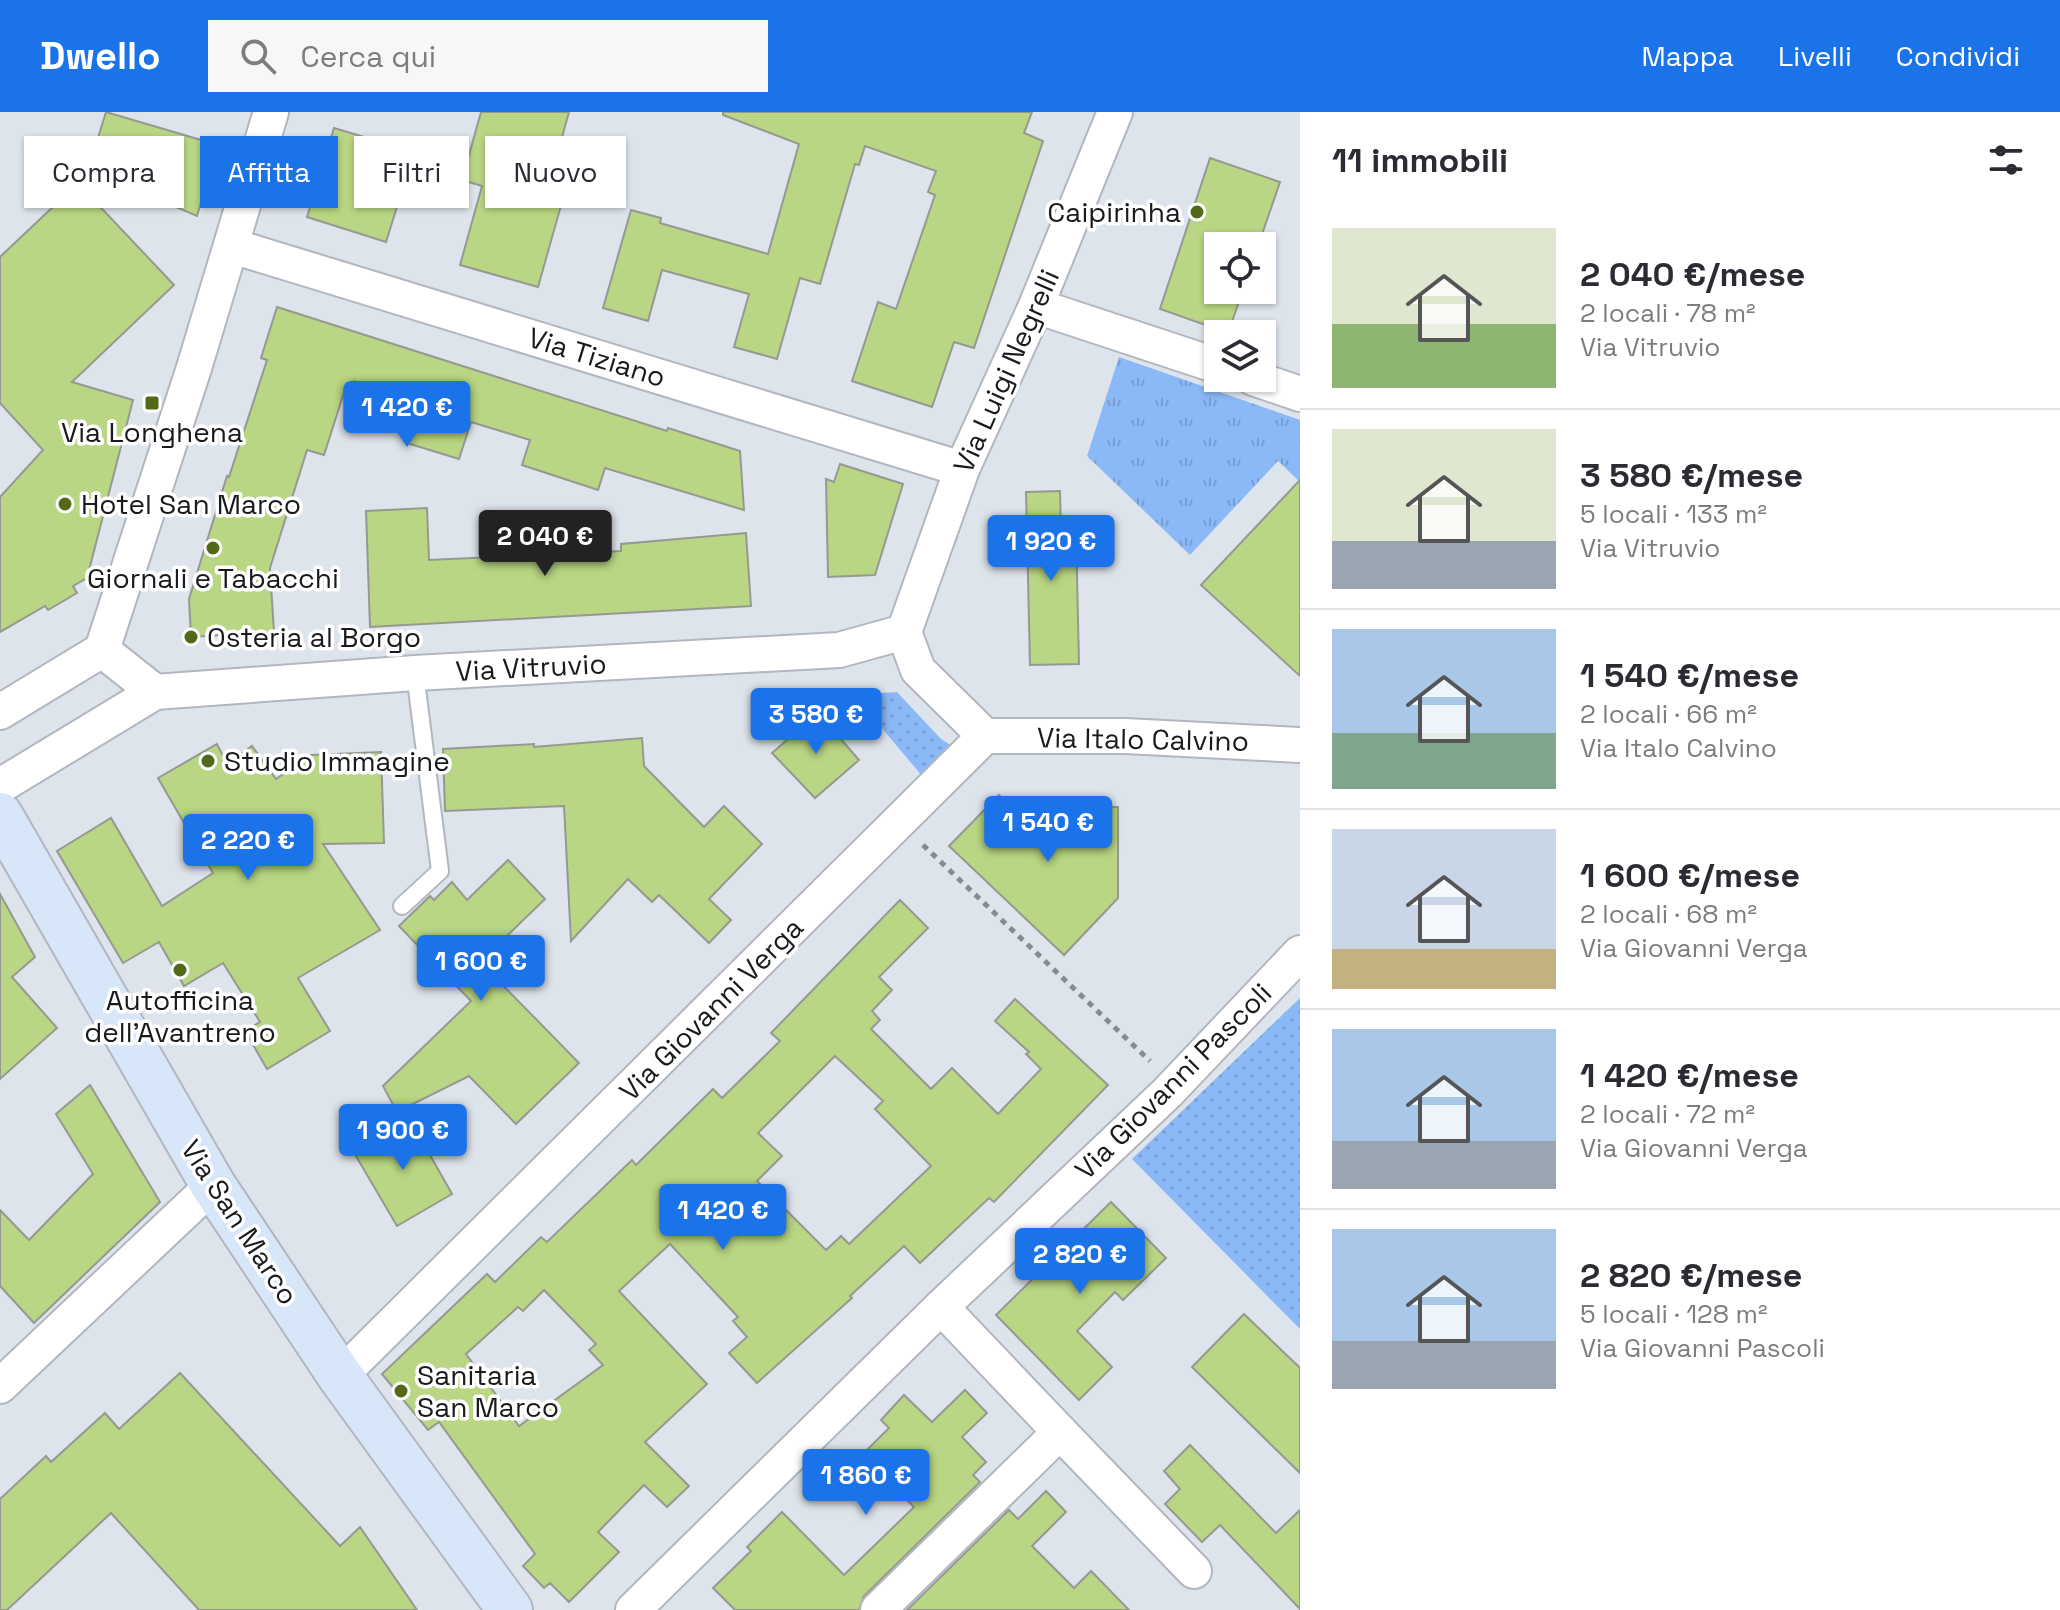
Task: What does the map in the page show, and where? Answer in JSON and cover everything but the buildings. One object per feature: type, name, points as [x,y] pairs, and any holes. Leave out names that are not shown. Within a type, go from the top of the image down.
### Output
[{"type":"main road","name":"Via San Marco","points":[[0,815],[213,1185],[340,1376],[510,1610]]},
{"type":"street","points":[[0,712],[102,650],[232,246],[271,112]]},
{"type":"street","name":"Via Luigi Negrelli","points":[[904,632],[962,469],[1036,306],[1115,112]]},
{"type":"street","name":"Via Tiziano","points":[[232,246],[962,469]]},
{"type":"street","points":[[1036,306],[1204,361]]},
{"type":"street","points":[[1276,386],[1300,394]]},
{"type":"street","points":[[904,632],[918,670],[985,736]]},
{"type":"street","name":"Via Vitruvio","points":[[0,786],[155,692],[415,673],[839,650],[904,632]]},
{"type":"street","points":[[102,650],[155,692]]},
{"type":"street","name":"Via Italo Calvino","points":[[985,736],[1125,736],[1300,745]]},
{"type":"street","name":"Via Giovanni Verga","points":[[340,1376],[985,736]]},
{"type":"street","name":"Via Giovanni Pascoli","points":[[633,1610],[941,1307],[1167,1093],[1300,953]]},
{"type":"street","points":[[0,1386],[213,1185]]},
{"type":"street","points":[[941,1307],[1194,1571]]},
{"type":"street","points":[[878,1610],[1060,1432]]},
{"type":"lane","points":[[402,906],[440,871],[415,673]]},
{"type":"path","points":[[920,842],[1160,1070]]},
{"type":"green space","points":[[1119,357],[1204,387],[1204,392],[1220,392],[1300,420],[1300,482],[1278,461],[1190,555],[1087,456]]},
{"type":"green space","points":[[897,692],[941,739],[960,751],[928,783],[854,695]]},
{"type":"green space","points":[[1300,998],[1300,1329],[1132,1159]]},
{"type":"place","name":"Caipirinha","points":[[1197,212]]},
{"type":"place","name":"Via Longhena","points":[[152,403]]},
{"type":"place","name":"Hotel San Marco","points":[[65,504]]},
{"type":"place","name":"Giornali e Tabacchi","points":[[213,548]]},
{"type":"place","name":"Osteria al Borgo","points":[[191,637]]},
{"type":"place","name":"Studio Immagine","points":[[208,761]]},
{"type":"place","name":"Autofficina dell'Avantreno","points":[[180,970]]},
{"type":"place","name":"Sanitaria San Marco","points":[[401,1391]]}]
